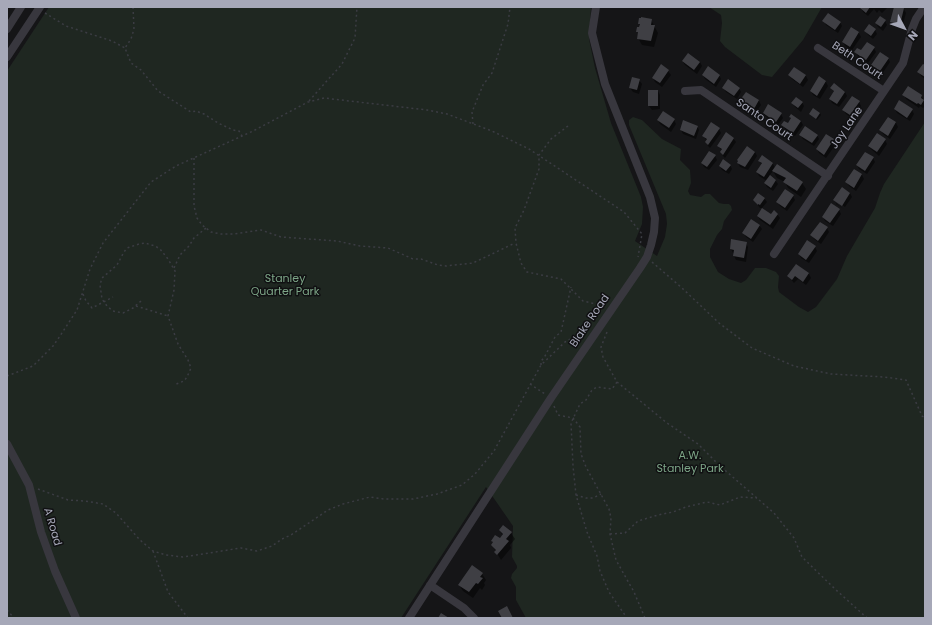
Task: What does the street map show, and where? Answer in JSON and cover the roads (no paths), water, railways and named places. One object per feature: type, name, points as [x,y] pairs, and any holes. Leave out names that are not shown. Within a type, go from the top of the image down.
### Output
[{"type":"street","points":[[7,29],[21,7]]},
{"type":"street","name":"Blake Road","points":[[409,618],[551,398],[606,324],[647,257],[651,245],[654,232],[654,218],[650,197],[605,84],[592,33],[596,7]]},
{"type":"street","name":"Joy Lane","points":[[774,254],[828,176],[902,64],[912,29],[916,19],[924,7]]},
{"type":"street","points":[[7,57],[38,8]]},
{"type":"street","name":"Beth Court","points":[[818,48],[884,92]]},
{"type":"street","name":"Santo Court","points":[[685,91],[700,90],[828,176]]},
{"type":"street","name":"A Road","points":[[7,444],[29,485],[41,532],[55,571],[76,618]]},
{"type":"street","points":[[430,585],[464,608],[474,618]]},
{"type":"park label","name":"Stanley Quarter Park","points":[[285,285]]},
{"type":"park label","name":"A.W. Stanley Park","points":[[690,462]]}]
